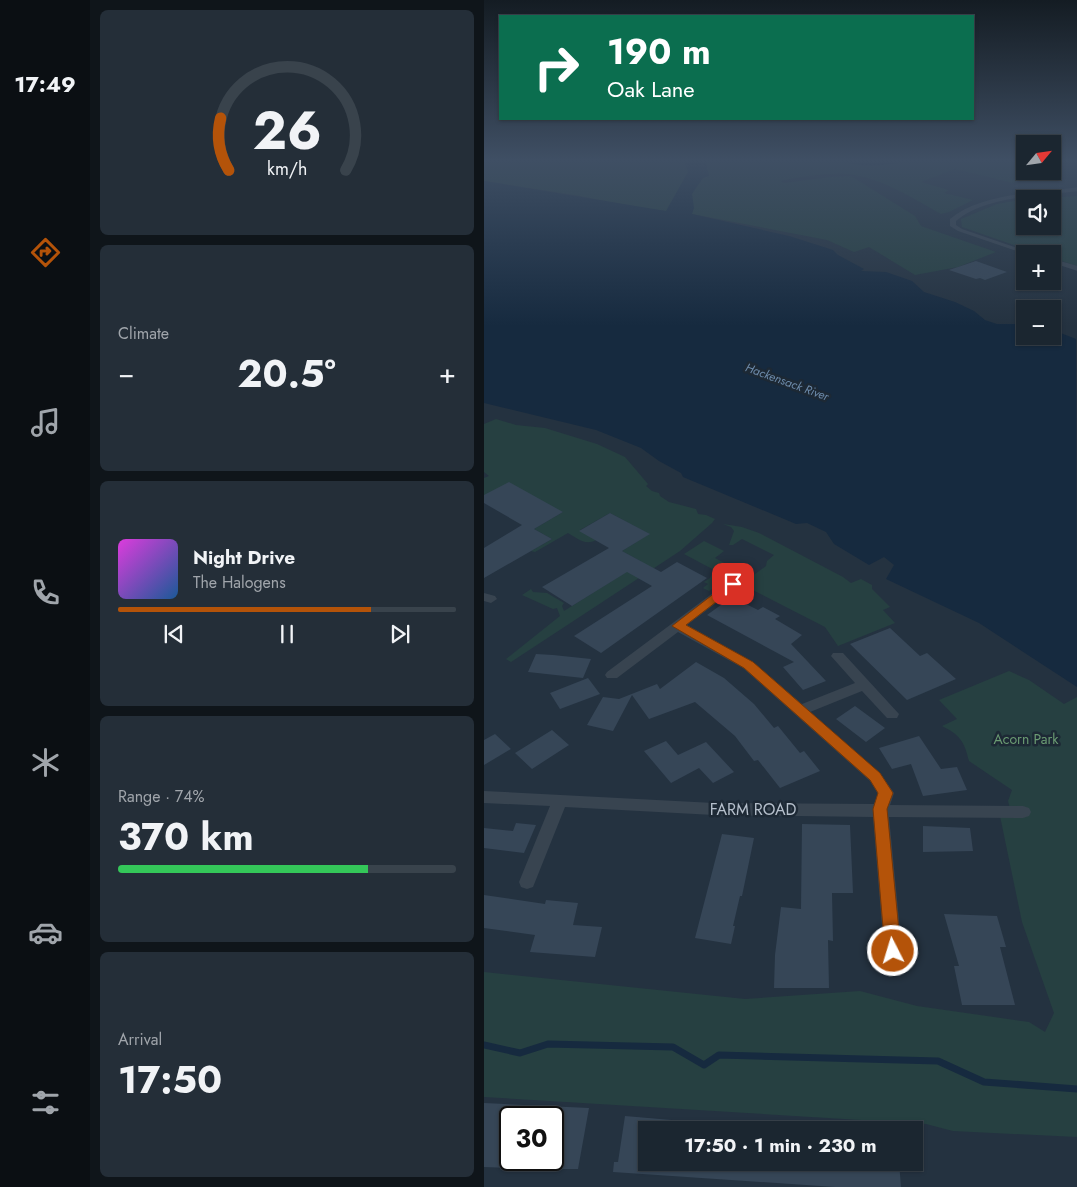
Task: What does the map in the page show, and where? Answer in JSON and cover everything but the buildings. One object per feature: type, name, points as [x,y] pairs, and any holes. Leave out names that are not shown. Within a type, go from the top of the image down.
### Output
[{"type":"street","points":[[958,215],[953,218],[952,224],[965,232],[1016,249]]},
{"type":"street","points":[[1061,264],[1077,269]]},
{"type":"street","points":[[612,675],[733,584]]},
{"type":"street","points":[[678,626],[748,665],[875,777],[886,793],[880,809],[893,951]]},
{"type":"street","points":[[838,656],[892,714]]},
{"type":"street","points":[[801,710],[865,684]]},
{"type":"street","name":"FARM ROAD","points":[[484,797],[714,809],[880,809],[1023,812]]},
{"type":"street","points":[[527,882],[560,801]]},
{"type":"green space","points":[[699,215],[914,215],[921,226],[996,252],[958,267],[915,275],[869,247],[854,252],[827,240]]},
{"type":"green space","points":[[970,215],[1016,215],[1016,235],[1061,235],[1061,215],[1077,215],[1077,266],[1061,261],[1061,245],[1016,246],[962,227],[961,219]]},
{"type":"green space","points":[[496,419],[516,425],[545,428],[597,444],[625,457],[648,484],[646,486],[652,491],[659,493],[660,496],[669,502],[696,509],[698,514],[715,519],[680,551],[511,662],[506,659],[560,616],[557,608],[553,609],[522,595],[531,589],[533,592],[547,593],[564,603],[562,606],[564,611],[642,562],[622,551],[649,534],[610,513],[580,530],[596,540],[592,542],[585,542],[568,533],[535,552],[531,551],[552,539],[534,529],[563,512],[484,495],[484,478],[489,476],[484,472],[484,424]]},
{"type":"green space","points":[[723,524],[742,527],[759,533],[851,583],[861,579],[872,585],[872,589],[890,607],[883,610],[895,623],[838,646],[825,627],[741,584],[766,566],[767,561],[774,555],[742,539],[733,545],[729,545],[734,531],[731,527]]},
{"type":"green space","points":[[704,541],[724,551],[715,558],[741,572],[709,591],[703,588],[708,584],[704,582],[710,578],[714,570],[684,554]]},
{"type":"green space","name":"Acorn Park","points":[[1009,671],[1029,680],[1064,704],[1077,697],[1077,1137],[953,1131],[923,1124],[923,1121],[877,1121],[484,1097],[484,972],[745,999],[860,991],[917,1006],[1029,1022],[1045,1032],[1054,1013],[1022,922],[1000,816],[1012,816],[1008,801],[1012,790],[969,761],[960,739],[953,732],[942,726],[957,719],[939,700]]},
{"type":"water","name":"Hackensack River","points":[[484,215],[698,215],[789,236],[833,250],[838,255],[864,269],[861,271],[886,272],[912,281],[924,292],[955,302],[974,311],[985,320],[997,324],[1016,324],[1016,345],[1061,345],[1061,333],[1076,339],[1077,687],[979,623],[886,579],[894,565],[884,557],[869,565],[834,544],[826,532],[807,523],[796,524],[683,477],[681,473],[641,448],[596,430],[484,403]]},
{"type":"waterway","points":[[484,1045],[520,1053],[548,1044],[673,1047],[704,1065],[719,1055],[938,1061],[984,1082],[1078,1089]]},
{"type":"route","points":[[733,584],[678,626],[748,665],[875,777],[886,793],[880,809],[893,951]]}]
